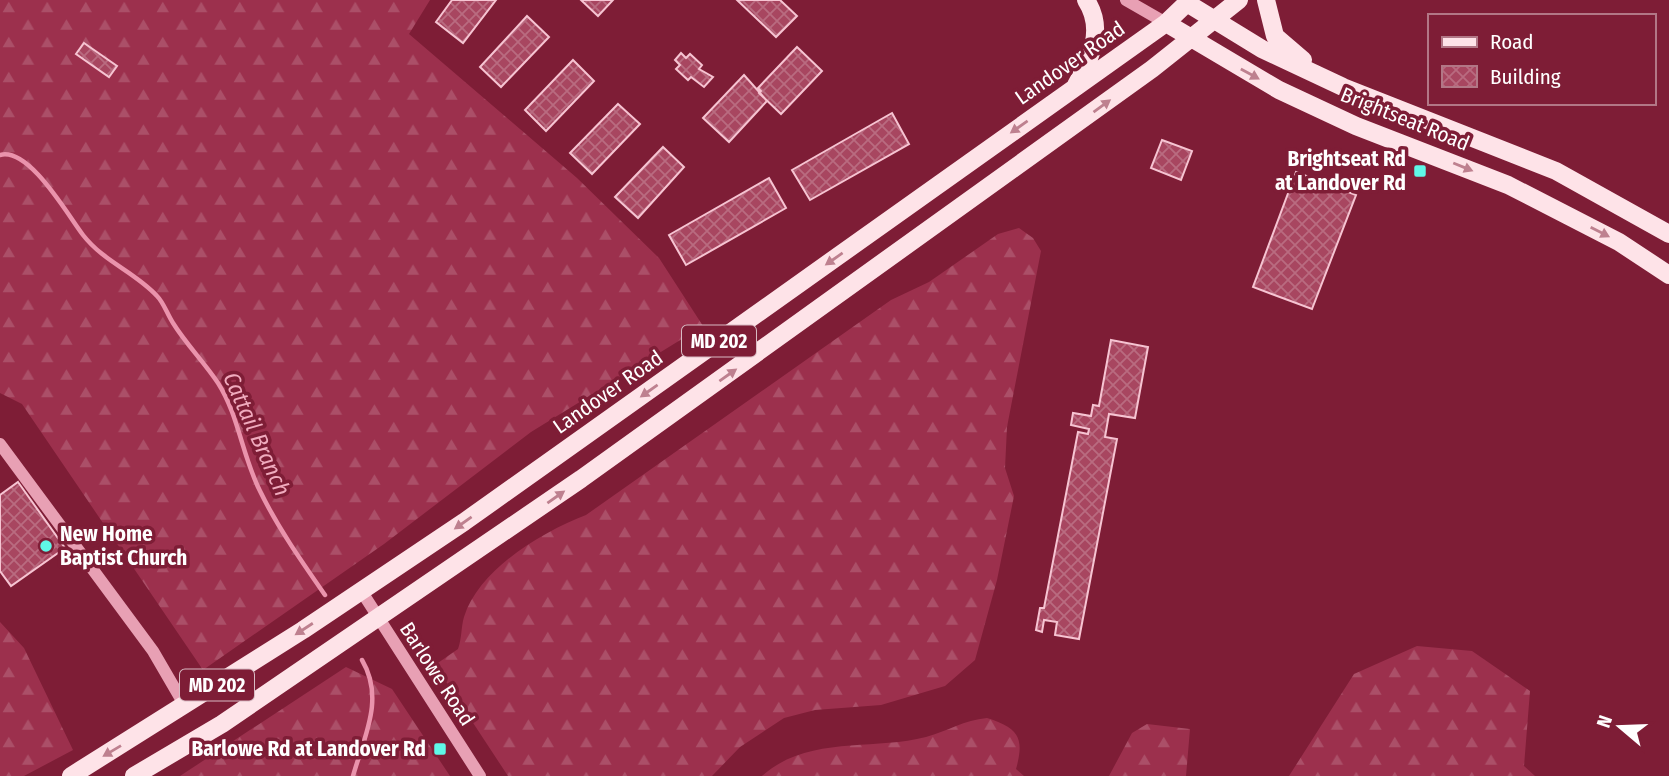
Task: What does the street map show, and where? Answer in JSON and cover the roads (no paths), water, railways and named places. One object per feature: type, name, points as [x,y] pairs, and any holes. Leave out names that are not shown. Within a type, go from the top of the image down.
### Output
[{"type":"main road","points":[[1075,88],[1093,52],[1096,38],[1092,11],[1086,0]]},
{"type":"main road","name":"MD 202","points":[[135,776],[222,724],[379,619],[917,240],[1192,39],[1239,0]]},
{"type":"main road","points":[[1266,0],[1275,36],[1288,50],[1343,87]]},
{"type":"main road","name":"Landover Road","points":[[71,776],[362,592],[1166,23],[1187,1]]},
{"type":"main road","name":"Brightseat Road","points":[[1187,1],[1262,49],[1343,87],[1556,170],[1669,234]]},
{"type":"main road","name":"Brightseat Road","points":[[1166,23],[1302,101],[1356,126],[1508,185],[1619,242],[1669,275]]},
{"type":"street","name":"Brightseat Road","points":[[1126,0],[1166,23]]},
{"type":"street","points":[[0,444],[153,652],[185,706]]},
{"type":"street","name":"Barlowe Road","points":[[362,592],[480,776]]},
{"type":"waterway","name":"Cattail Branch","points":[[0,155],[11,155],[35,171],[91,244],[139,280],[159,299],[178,331],[218,383],[236,422],[260,491],[282,531],[325,595]]},
{"type":"waterway","name":"Cattail Branch","points":[[353,776],[367,732],[372,704],[369,675],[362,660]]},
{"type":"place","name":"Brightseat Rd at Landover Rd","points":[[1420,171]]},
{"type":"place","name":"New Home Baptist Church","points":[[46,546]]},
{"type":"place","name":"Barlowe Rd at Landover Rd","points":[[440,749]]}]
